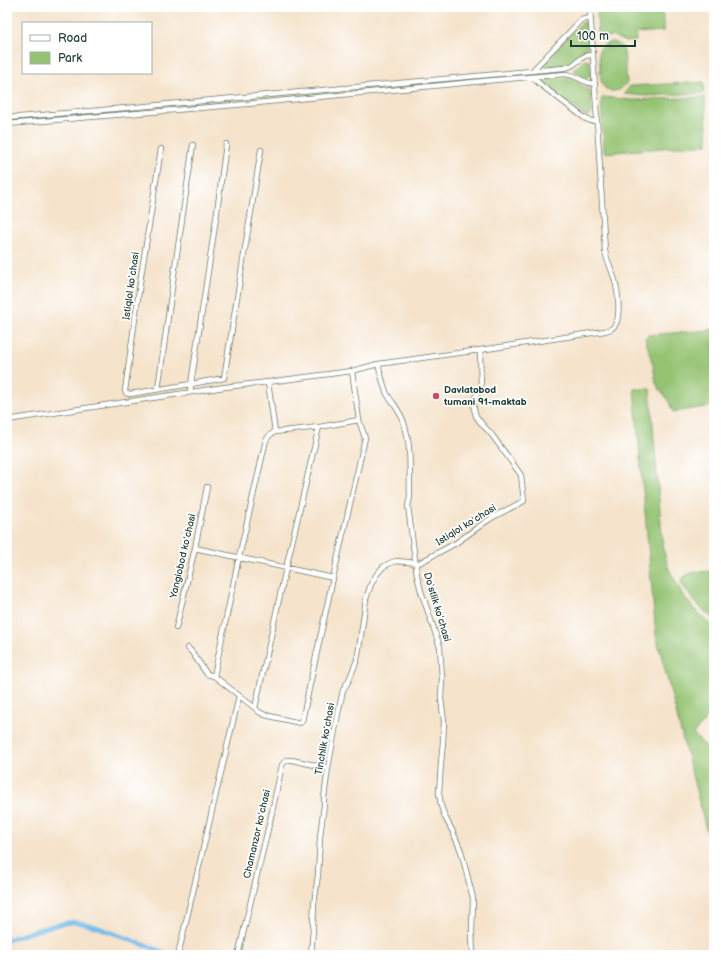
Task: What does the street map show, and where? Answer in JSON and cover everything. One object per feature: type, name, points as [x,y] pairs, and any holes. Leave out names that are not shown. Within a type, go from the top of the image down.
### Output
[{"type":"street","points":[[7,420],[224,387],[352,370],[378,364],[610,330],[616,325],[618,317],[617,292],[615,280],[606,260],[605,251],[590,7]]},
{"type":"street","points":[[532,71],[581,20],[590,18]]},
{"type":"street","points":[[7,118],[564,68],[571,66],[583,56],[593,55]]},
{"type":"street","points":[[7,124],[247,104],[565,74],[572,75],[585,82],[594,84]]},
{"type":"street","points":[[532,77],[586,119],[597,121]]},
{"type":"street","points":[[190,392],[226,144]]},
{"type":"street","points":[[158,389],[193,145]]},
{"type":"street","name":"Istiqlol koʻchasi","points":[[162,149],[125,391],[130,394],[224,378],[261,150]]},
{"type":"street","name":"Istiqlol koʻchasi","points":[[415,563],[422,562],[451,546],[484,523],[524,501],[522,475],[476,416],[473,401],[481,388],[480,350]]},
{"type":"street","name":"Doʻstlik koʻchasi","points":[[378,364],[386,392],[404,421],[407,432],[410,497],[408,506],[416,570],[421,591],[440,647],[442,678],[441,699],[444,721],[439,793],[441,806],[445,817],[461,851],[473,898],[473,955]]},
{"type":"street","points":[[188,648],[207,674],[214,676],[258,712],[297,723],[301,722],[332,578],[366,438],[359,420],[352,370]]},
{"type":"street","points":[[268,382],[275,432]]},
{"type":"street","points":[[214,676],[266,440],[275,432],[359,420]]},
{"type":"street","points":[[255,708],[318,427]]},
{"type":"street","name":"Yangiobod koʻchasi","points":[[176,628],[195,548],[207,487]]},
{"type":"street","points":[[195,548],[332,578]]},
{"type":"street","name":"Tinchlik koʻchasi","points":[[311,955],[320,837],[328,768],[343,690],[349,680],[357,660],[366,599],[371,584],[383,567],[396,561],[415,563]]},
{"type":"street","points":[[179,952],[239,696]]},
{"type":"street","name":"Chamanzor koʻchasi","points":[[238,955],[282,764],[286,760],[292,760],[328,768]]},
{"type":"green space","points":[[597,7],[662,7],[664,31],[636,33],[636,41],[626,42],[612,36],[600,38],[598,35]]},
{"type":"green space","points":[[583,22],[587,25],[588,47],[566,65],[543,66],[542,64]]},
{"type":"green space","points":[[610,42],[619,44],[624,52],[627,82],[625,86],[616,91],[609,91],[606,89],[603,86],[601,79],[599,50]]},
{"type":"green space","points":[[587,60],[590,62],[591,75],[585,79],[576,74],[574,69],[583,61]]},
{"type":"green space","points":[[566,77],[589,90],[591,93],[592,113],[590,115],[585,116],[543,83],[544,80],[547,79]]},
{"type":"green space","points":[[704,82],[704,93],[645,96],[624,94],[630,86]]},
{"type":"green space","points":[[603,97],[632,100],[705,97],[708,144],[604,153],[601,100]]},
{"type":"green space","points":[[714,328],[714,412],[712,406],[673,412],[667,398],[656,382],[653,365],[645,338],[648,335],[710,330]]},
{"type":"green space","points":[[634,389],[650,389],[663,548],[669,569],[683,595],[695,610],[714,627],[714,711],[693,734],[714,754],[714,860],[656,635]]},
{"type":"green space","points":[[714,571],[714,619],[695,602],[680,581],[683,577],[691,573]]},
{"type":"waterway","points":[[7,940],[51,926],[76,922],[97,927],[171,955]]},
{"type":"place","name":"Davlatobod tumani 91-maktab","points":[[436,396]]}]
